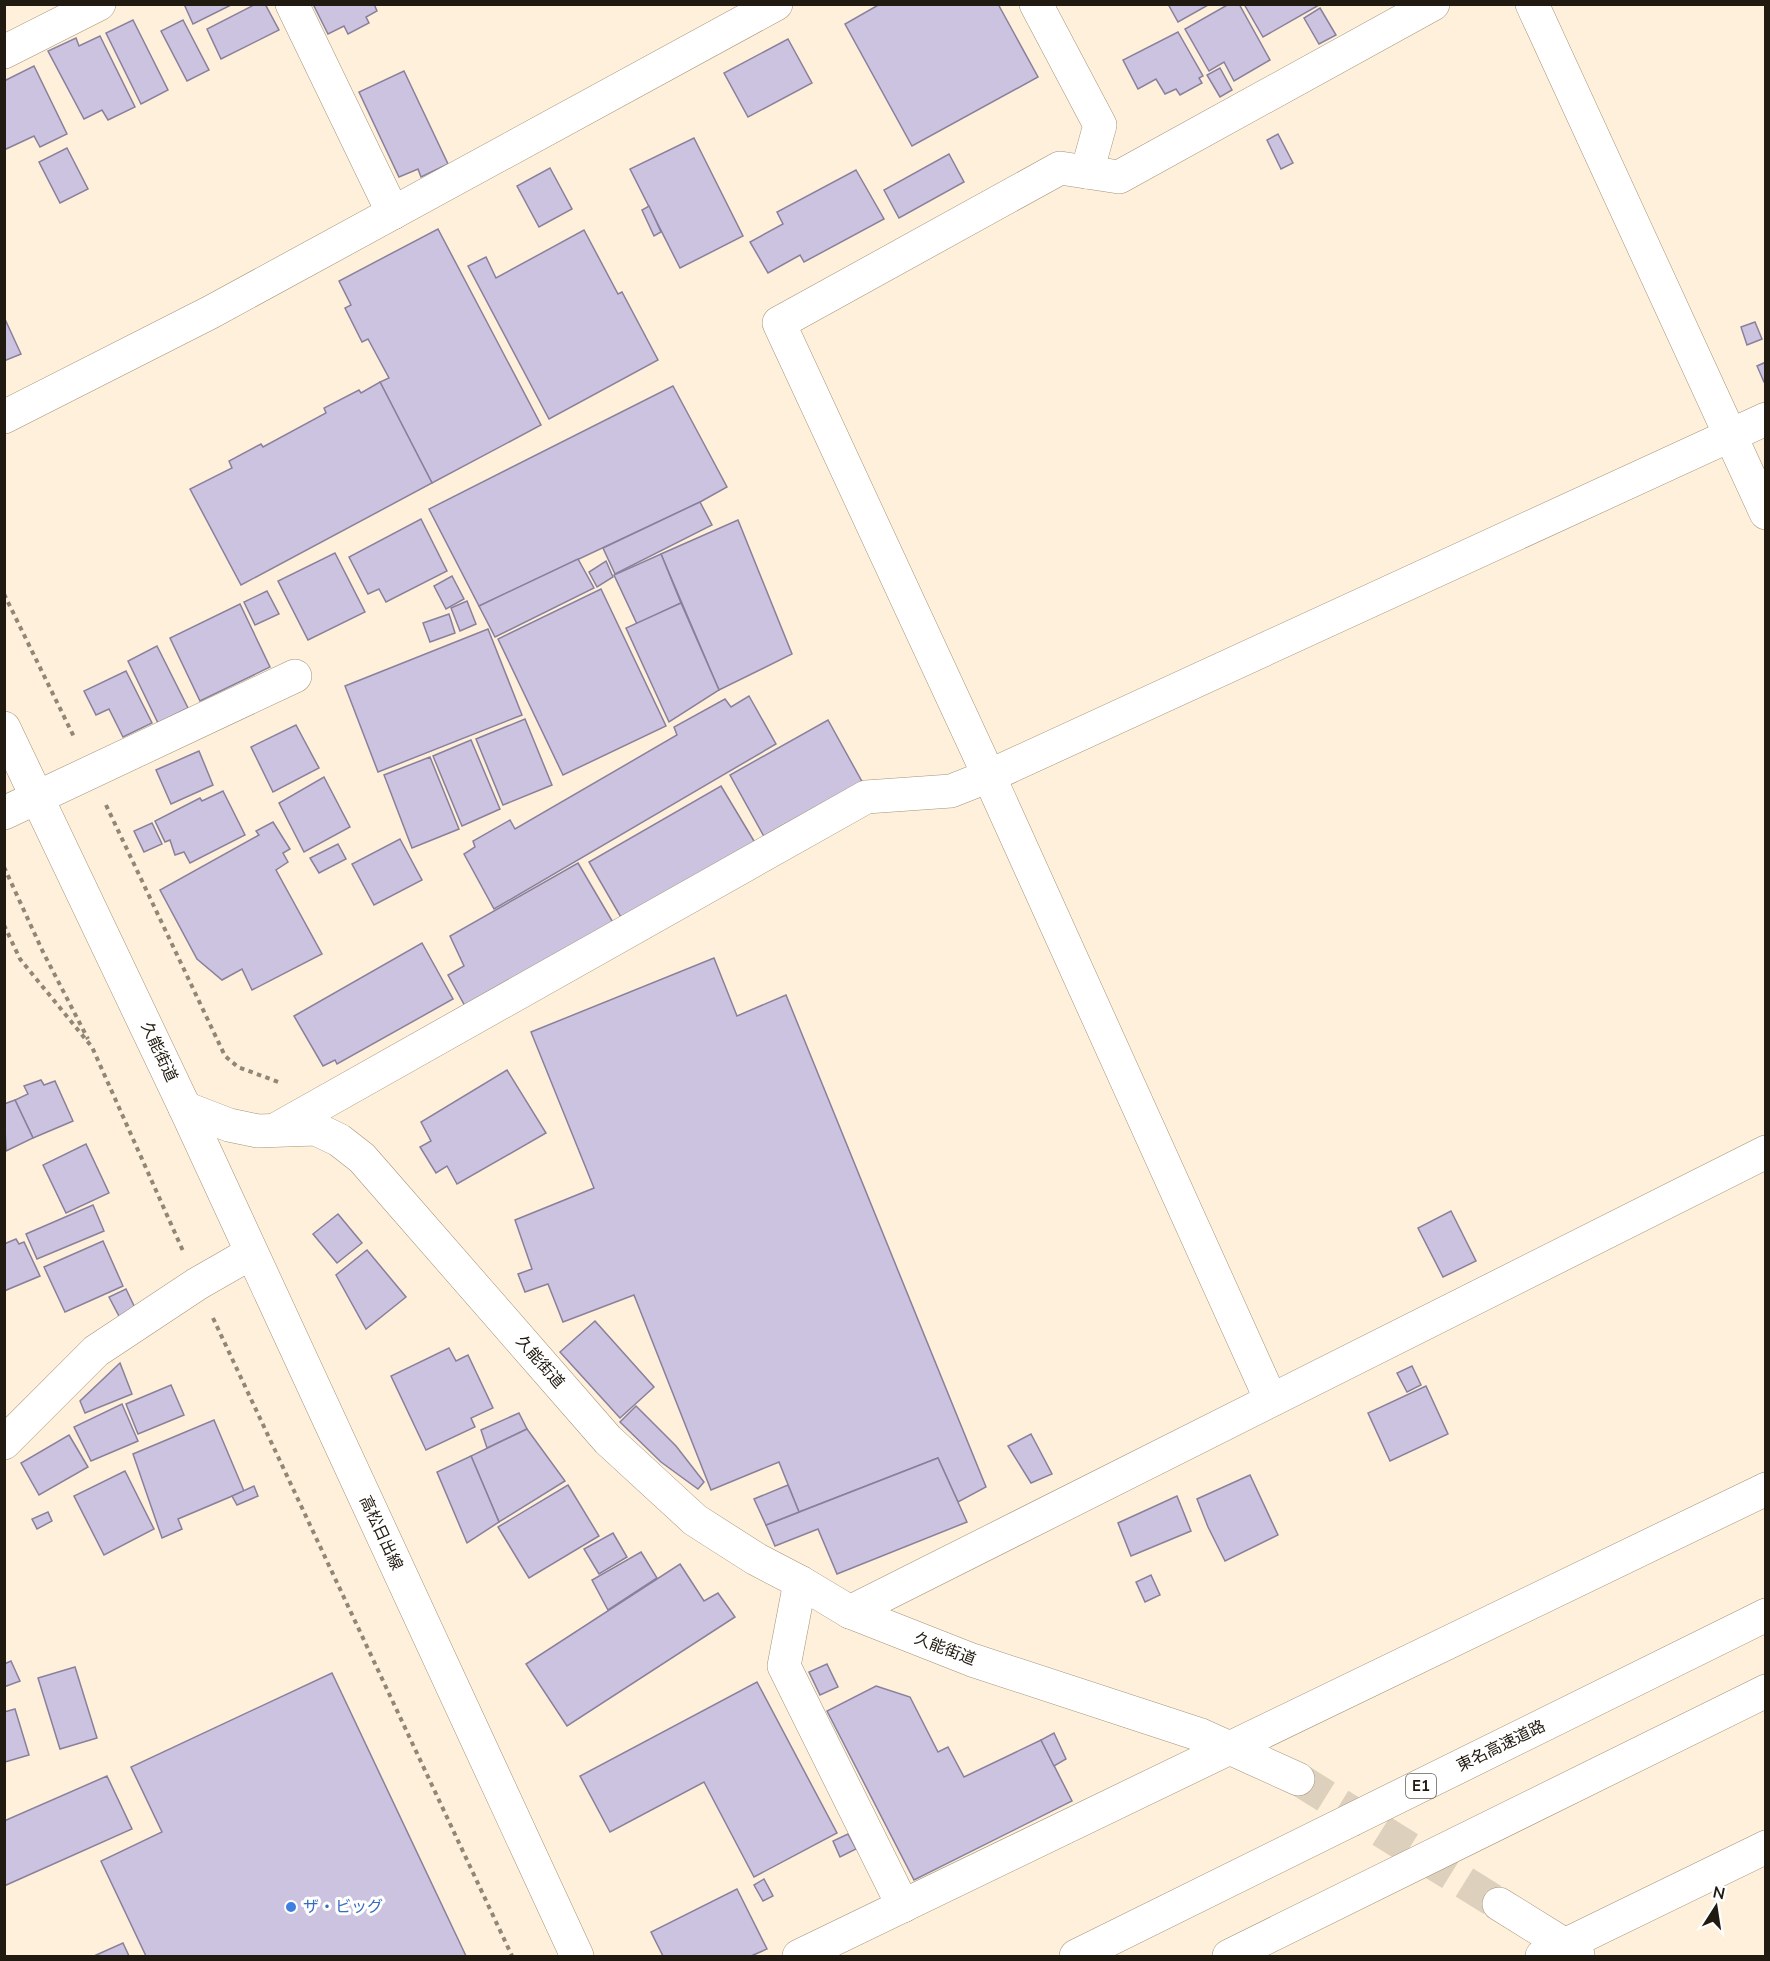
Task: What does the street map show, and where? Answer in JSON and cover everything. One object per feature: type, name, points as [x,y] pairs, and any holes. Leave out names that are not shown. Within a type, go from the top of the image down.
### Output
[{"type":"main road","points":[[4,52],[99,4]]},
{"type":"main road","points":[[292,4],[393,213]]},
{"type":"main road","points":[[4,417],[211,312],[776,4]]},
{"type":"main road","points":[[1036,4],[1100,125],[1087,172]]},
{"type":"main road","points":[[1271,1400],[989,776],[779,323],[1060,168],[1119,177],[1432,4]]},
{"type":"main road","points":[[1532,4],[1766,513]]},
{"type":"main road","points":[[275,1130],[866,797],[951,791],[989,776],[1766,419]]},
{"type":"main road","points":[[4,813],[296,676]]},
{"type":"main road","name":"久能街道","points":[[4,728],[39,797],[185,1108],[239,1127],[258,1131],[316,1129],[339,1140],[362,1158],[608,1440],[695,1520],[756,1559],[850,1612],[972,1659],[1201,1735],[1298,1779]]},
{"type":"main road","name":"高松日出線","points":[[185,1108],[577,1956]]},
{"type":"main road","points":[[850,1612],[1766,1152]]},
{"type":"main road","points":[[4,1443],[96,1351],[197,1284],[251,1253]]},
{"type":"main road","points":[[799,1956],[1766,1489]]},
{"type":"main road","points":[[800,1582],[784,1666],[903,1906]]},
{"type":"main road","name":"東名高速道路","points":[[1076,1956],[1766,1615]]},
{"type":"main road","points":[[1229,1956],[1766,1691]]},
{"type":"main road","points":[[1499,1904],[1562,1953],[1766,1848]]},
{"type":"path","points":[[4,594],[79,747]]},
{"type":"path","points":[[104,800],[225,1056],[238,1067],[287,1085]]},
{"type":"path","points":[[4,867],[43,952],[92,1047],[197,1284],[512,1956]]},
{"type":"path","points":[[4,925],[20,959],[92,1047]]},
{"type":"building","points":[[184,4],[233,4],[193,24]]},
{"type":"building","points":[[256,4],[265,4],[279,30],[221,59],[207,29]]},
{"type":"building","points":[[317,4],[374,4],[377,11],[366,17],[369,23],[348,34],[344,26],[328,34],[314,6]]},
{"type":"building","points":[[880,4],[998,4],[1038,77],[912,146],[845,24]]},
{"type":"building","points":[[1168,4],[1210,4],[1178,22]]},
{"type":"building","points":[[1229,4],[1239,4],[1270,60],[1234,81],[1224,62],[1209,71],[1185,29]]},
{"type":"building","points":[[1244,4],[1319,4],[1319,5],[1263,37]]},
{"type":"building","points":[[1320,8],[1336,35],[1319,44],[1304,18]]},
{"type":"building","points":[[133,20],[168,90],[141,104],[106,33]]},
{"type":"building","points":[[183,20],[209,70],[187,81],[161,31]]},
{"type":"building","points":[[1178,32],[1203,76],[1199,78],[1202,83],[1180,95],[1176,89],[1165,94],[1156,79],[1138,89],[1123,60]]},
{"type":"building","points":[[100,36],[135,107],[108,120],[102,110],[84,119],[48,51],[76,38],[79,46]]},
{"type":"building","points":[[788,39],[812,83],[748,117],[724,73]]},
{"type":"building","points":[[34,66],[67,134],[40,147],[34,136],[4,150],[4,81]]},
{"type":"building","points":[[1220,68],[1232,90],[1220,97],[1207,75]]},
{"type":"building","points":[[404,71],[448,164],[421,177],[418,169],[399,177],[359,92]]},
{"type":"building","points":[[1278,134],[1293,163],[1281,169],[1267,140]]},
{"type":"building","points":[[694,138],[743,236],[680,268],[630,169]]},
{"type":"building","points":[[67,148],[88,189],[60,203],[39,162]]},
{"type":"building","points":[[949,154],[964,182],[899,218],[884,190]]},
{"type":"building","points":[[550,168],[572,209],[539,227],[517,186]]},
{"type":"building","points":[[856,170],[884,219],[804,262],[800,255],[768,273],[750,242],[783,224],[777,212]]},
{"type":"building","points":[[649,206],[661,232],[654,236],[642,210]]},
{"type":"building","points":[[438,229],[541,425],[432,483],[380,382],[389,378],[368,339],[362,342],[345,308],[351,305],[339,281]]},
{"type":"building","points":[[584,230],[618,294],[622,292],[658,360],[549,419],[468,266],[486,257],[496,278]]},
{"type":"building","points":[[4,317],[21,354],[4,361]]},
{"type":"building","points":[[1755,322],[1762,339],[1747,345],[1741,327]]},
{"type":"building","points":[[1766,362],[1766,382],[1764,382],[1757,366]]},
{"type":"building","points":[[380,382],[432,483],[241,585],[190,489],[232,468],[229,461],[261,444],[263,447],[326,413],[324,408],[359,390],[361,393]]},
{"type":"building","points":[[673,386],[727,487],[700,502],[479,606],[429,509]]},
{"type":"building","points":[[700,502],[712,525],[615,574],[603,548]]},
{"type":"building","points":[[421,519],[447,571],[386,602],[379,589],[368,594],[349,557]]},
{"type":"building","points":[[738,520],[792,654],[719,690],[661,554]]},
{"type":"building","points":[[335,553],[365,612],[308,640],[278,581]]},
{"type":"building","points":[[661,554],[681,603],[637,624],[614,575]]},
{"type":"building","points":[[578,559],[594,588],[495,637],[479,606]]},
{"type":"building","points":[[606,561],[613,577],[597,587],[589,572]]},
{"type":"building","points":[[452,576],[464,599],[446,609],[434,586]]},
{"type":"building","points":[[601,589],[666,726],[563,775],[498,639]]},
{"type":"building","points":[[267,591],[279,614],[255,625],[244,602]]},
{"type":"building","points":[[467,601],[476,624],[460,631],[451,608]]},
{"type":"building","points":[[681,603],[719,690],[669,722],[626,628]]},
{"type":"building","points":[[240,604],[270,667],[200,701],[170,638]]},
{"type":"building","points":[[449,614],[455,633],[430,642],[423,623]]},
{"type":"building","points":[[488,629],[522,715],[378,772],[345,686]]},
{"type":"building","points":[[157,646],[188,708],[158,723],[128,661]]},
{"type":"building","points":[[126,671],[152,723],[123,737],[109,709],[96,715],[84,691]]},
{"type":"building","points":[[749,696],[776,744],[494,909],[464,854],[475,847],[473,841],[510,820],[515,829],[677,735],[674,727],[725,699],[731,707]]},
{"type":"building","points":[[525,719],[552,785],[503,805],[476,739]]},
{"type":"building","points":[[828,720],[865,787],[767,842],[730,775]]},
{"type":"building","points":[[296,725],[319,768],[273,792],[251,747]]},
{"type":"building","points":[[471,740],[500,809],[462,826],[433,756]]},
{"type":"building","points":[[199,751],[213,785],[171,804],[156,770]]},
{"type":"building","points":[[430,757],[459,829],[412,848],[384,775]]},
{"type":"building","points":[[324,777],[350,827],[304,852],[279,803]]},
{"type":"building","points":[[721,786],[760,851],[626,926],[589,862]]},
{"type":"building","points":[[223,791],[245,835],[190,863],[184,852],[175,855],[170,840],[165,842],[155,821],[200,798],[202,801]]},
{"type":"building","points":[[273,822],[290,849],[283,853],[288,862],[276,870],[322,954],[252,990],[242,969],[222,980],[197,959],[160,890],[259,835],[256,831]]},
{"type":"building","points":[[152,823],[162,844],[144,852],[134,831]]},
{"type":"building","points":[[400,839],[422,880],[374,905],[352,864]]},
{"type":"building","points":[[338,844],[346,859],[319,873],[310,858]]},
{"type":"building","points":[[578,863],[618,931],[465,1006],[448,975],[464,966],[450,936]]},
{"type":"building","points":[[422,943],[453,999],[337,1064],[335,1060],[323,1066],[294,1016]]},
{"type":"building","points":[[714,958],[737,1016],[786,995],[986,1487],[958,1502],[938,1458],[799,1512],[779,1462],[711,1490],[634,1295],[563,1322],[548,1284],[525,1292],[518,1274],[532,1269],[515,1220],[594,1188],[531,1032]]},
{"type":"building","points":[[507,1070],[546,1133],[457,1184],[447,1166],[436,1173],[420,1147],[431,1141],[421,1122]]},
{"type":"building","points":[[41,1080],[44,1085],[55,1081],[73,1121],[33,1138],[15,1100],[28,1094],[24,1086]]},
{"type":"building","points":[[15,1100],[33,1138],[6,1151],[4,1104]]},
{"type":"building","points":[[86,1144],[109,1193],[66,1213],[43,1165]]},
{"type":"building","points":[[93,1205],[104,1231],[37,1259],[26,1234]]},
{"type":"building","points":[[1451,1211],[1476,1261],[1443,1277],[1418,1228]]},
{"type":"building","points":[[338,1214],[362,1243],[337,1263],[313,1234]]},
{"type":"building","points":[[16,1239],[19,1244],[24,1242],[40,1276],[4,1291],[4,1244]]},
{"type":"building","points":[[103,1241],[123,1286],[65,1312],[44,1267]]},
{"type":"building","points":[[367,1250],[406,1297],[366,1329],[336,1275]]},
{"type":"building","points":[[126,1289],[136,1310],[120,1318],[109,1297]]},
{"type":"building","points":[[595,1321],[654,1387],[620,1418],[560,1352]]},
{"type":"building","points":[[449,1348],[456,1361],[468,1355],[493,1408],[471,1418],[475,1427],[426,1450],[391,1376]]},
{"type":"building","points":[[120,1363],[132,1394],[85,1413],[80,1401]]},
{"type":"building","points":[[1412,1366],[1421,1385],[1407,1392],[1397,1373]]},
{"type":"building","points":[[171,1385],[184,1415],[138,1434],[126,1404]]},
{"type":"building","points":[[1426,1386],[1448,1434],[1390,1461],[1368,1413]]},
{"type":"building","points":[[122,1404],[138,1441],[91,1461],[74,1427]]},
{"type":"building","points":[[636,1406],[676,1446],[704,1482],[698,1489],[661,1462],[620,1422]]},
{"type":"building","points":[[519,1413],[527,1429],[487,1448],[481,1430]]},
{"type":"building","points":[[214,1420],[244,1491],[178,1519],[182,1529],[162,1538],[133,1454]]},
{"type":"building","points":[[527,1429],[565,1481],[499,1522],[471,1456]]},
{"type":"building","points":[[1031,1434],[1052,1474],[1031,1483],[1008,1446]]},
{"type":"building","points":[[69,1435],[88,1467],[39,1495],[21,1463]]},
{"type":"building","points":[[471,1456],[499,1522],[467,1543],[437,1472]]},
{"type":"building","points":[[938,1458],[967,1522],[837,1574],[818,1529],[775,1546],[766,1525]]},
{"type":"building","points":[[125,1471],[154,1529],[104,1555],[74,1496]]},
{"type":"building","points":[[1250,1475],[1278,1535],[1225,1561],[1197,1499]]},
{"type":"building","points":[[568,1485],[599,1536],[529,1578],[498,1527]]},
{"type":"building","points":[[788,1485],[799,1512],[766,1525],[754,1499]]},
{"type":"building","points":[[254,1486],[258,1496],[237,1505],[232,1496]]},
{"type":"building","points":[[1177,1496],[1191,1531],[1131,1556],[1118,1523]]},
{"type":"building","points":[[48,1512],[52,1521],[37,1529],[32,1519]]},
{"type":"building","points":[[613,1533],[627,1557],[599,1574],[584,1549]]},
{"type":"building","points":[[641,1552],[657,1578],[608,1610],[592,1580]]},
{"type":"building","points":[[680,1564],[704,1601],[718,1593],[735,1617],[567,1726],[526,1664]]},
{"type":"building","points":[[1151,1575],[1160,1595],[1145,1602],[1136,1582]]},
{"type":"building","points":[[11,1661],[20,1681],[4,1687],[4,1664]]},
{"type":"building","points":[[827,1664],[838,1687],[820,1695],[809,1672]]},
{"type":"building","points":[[75,1667],[97,1738],[60,1749],[38,1678]]},
{"type":"building","points":[[332,1673],[466,1956],[146,1956],[101,1861],[162,1832],[131,1767]]},
{"type":"building","points":[[757,1682],[837,1833],[754,1877],[704,1782],[610,1832],[580,1776]]},
{"type":"building","points":[[876,1686],[910,1697],[938,1752],[948,1747],[964,1777],[1041,1740],[1072,1801],[914,1880],[827,1711]]},
{"type":"building","points":[[15,1709],[29,1755],[5,1762],[4,1712]]},
{"type":"building","points":[[1054,1733],[1066,1759],[1054,1766],[1041,1740]]},
{"type":"building","points":[[107,1776],[132,1829],[4,1886],[4,1821]]},
{"type":"building","points":[[848,1834],[856,1849],[840,1857],[833,1841]]},
{"type":"building","points":[[764,1879],[773,1896],[763,1901],[754,1885]]},
{"type":"building","points":[[737,1889],[767,1949],[751,1956],[663,1956],[651,1932]]},
{"type":"building","points":[[123,1943],[129,1956],[94,1956]]},
{"type":"tunnel","points":[[1298,1779],[1499,1904]]},
{"type":"place","name":"ザ・ビッグ","points":[[291,1907]]}]
